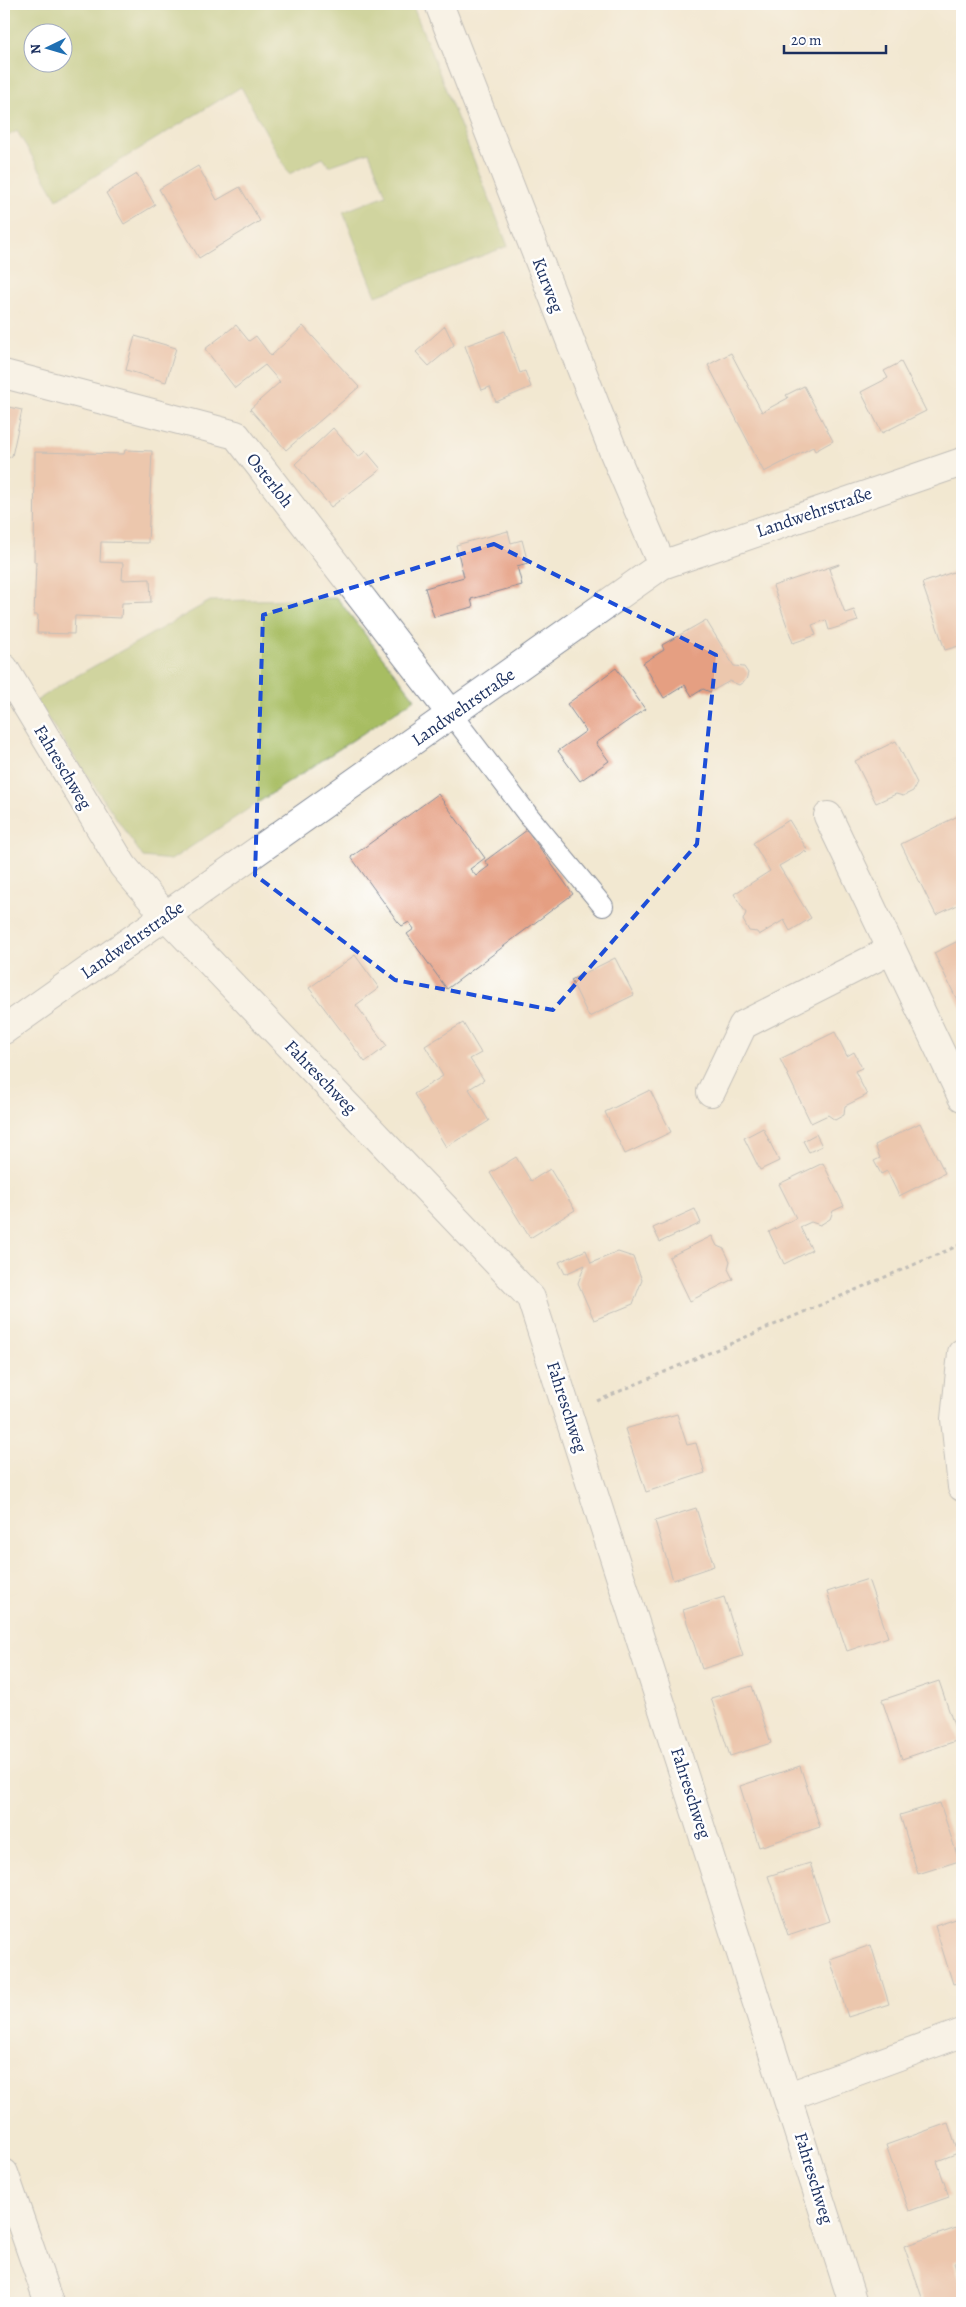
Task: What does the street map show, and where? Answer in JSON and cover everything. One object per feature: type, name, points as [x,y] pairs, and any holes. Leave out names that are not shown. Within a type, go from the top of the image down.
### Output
[{"type":"street","name":"Kurweg","points":[[439,4],[614,453],[662,565]]},
{"type":"street","name":"Osterloh","points":[[4,374],[236,435],[452,715]]},
{"type":"street","name":"Landwehrstraße","points":[[4,1030],[662,565],[962,462]]},
{"type":"street","name":"Fahreschweg","points":[[4,668],[123,866],[166,916],[531,1298],[789,2096],[853,2303]]},
{"type":"street","points":[[828,816],[962,1097]]},
{"type":"street","points":[[711,1092],[743,1025],[891,950]]},
{"type":"street","points":[[962,1353],[955,1419],[962,1487]]},
{"type":"street","points":[[789,2096],[962,2033]]},
{"type":"street","points":[[4,2173],[49,2303]]},
{"type":"lane","points":[[452,715],[528,815],[603,906]]},
{"type":"path","points":[[569,1413],[962,1244]]},
{"type":"highlighted area","points":[[494,544],[716,655],[697,844],[553,1010],[395,980],[255,875],[263,615]]},
{"type":"green space","points":[[4,4],[412,4],[508,246],[376,296],[343,212],[386,195],[369,152],[329,166],[323,158],[289,174],[241,87],[57,199],[17,131],[4,138]]},
{"type":"green space","points":[[337,598],[415,699],[171,860],[143,857],[36,701],[64,683],[210,601]]},
{"type":"building","points":[[198,166],[217,200],[240,187],[260,221],[199,258],[159,189]]},
{"type":"building","points":[[137,174],[155,205],[124,224],[106,193]]},
{"type":"building","points":[[236,325],[249,341],[256,336],[271,356],[303,326],[359,387],[286,450],[250,409],[280,382],[265,365],[235,388],[205,349]]},
{"type":"building","points":[[445,326],[454,345],[429,366],[416,352]]},
{"type":"building","points":[[505,331],[520,373],[525,371],[531,387],[496,402],[490,387],[482,390],[465,346]]},
{"type":"building","points":[[135,336],[176,348],[166,382],[126,370]]},
{"type":"building","points":[[731,353],[762,412],[788,398],[786,395],[804,386],[833,441],[815,451],[813,447],[764,472],[708,365]]},
{"type":"building","points":[[901,362],[926,411],[882,433],[861,392],[888,378],[884,371]]},
{"type":"building","points":[[4,406],[22,410],[12,456],[6,459],[4,459]]},
{"type":"building","points":[[333,428],[358,457],[366,451],[381,469],[331,507],[295,464]]},
{"type":"building","points":[[125,450],[152,451],[148,543],[101,542],[100,562],[123,563],[122,580],[150,579],[151,602],[122,603],[121,618],[75,616],[74,634],[37,633],[38,615],[34,615],[36,562],[34,562],[35,452],[124,454]]},
{"type":"building","points":[[508,531],[511,543],[522,540],[528,563],[517,566],[522,585],[471,599],[473,607],[434,617],[425,588],[464,577],[456,545]]},
{"type":"building","points":[[839,564],[829,569],[845,613],[854,610],[858,621],[829,630],[826,620],[812,625],[816,635],[793,643],[773,586]]},
{"type":"building","points":[[962,569],[962,645],[945,650],[922,583]]},
{"type":"building","points":[[706,620],[734,666],[744,667],[748,673],[746,680],[739,685],[730,681],[710,692],[703,689],[692,696],[685,685],[664,698],[643,663],[664,650],[662,645]]},
{"type":"building","points":[[616,668],[645,709],[596,743],[609,761],[580,781],[558,751],[586,731],[567,704]]},
{"type":"building","points":[[896,741],[917,783],[913,791],[903,796],[896,794],[876,803],[855,761]]},
{"type":"building","points":[[438,794],[485,858],[470,869],[476,876],[489,866],[485,861],[527,830],[573,894],[447,989],[407,934],[414,929],[409,922],[402,926],[398,922],[351,857]]},
{"type":"building","points":[[960,815],[962,903],[936,915],[901,844]]},
{"type":"building","points":[[789,820],[808,851],[779,866],[811,918],[790,931],[784,920],[759,935],[757,932],[749,931],[743,920],[746,913],[734,894],[770,871],[753,843]]},
{"type":"building","points":[[962,939],[962,1010],[934,953]]},
{"type":"building","points":[[355,955],[379,988],[356,1005],[387,1046],[365,1062],[309,988]]},
{"type":"building","points":[[615,958],[634,995],[589,1017],[571,980]]},
{"type":"building","points":[[463,1023],[481,1053],[470,1059],[484,1080],[469,1089],[489,1121],[446,1147],[414,1094],[443,1076],[425,1046]]},
{"type":"building","points":[[835,1032],[847,1056],[854,1052],[862,1068],[855,1071],[867,1095],[845,1106],[844,1115],[835,1120],[828,1115],[811,1123],[780,1059]]},
{"type":"building","points":[[650,1090],[671,1132],[625,1154],[605,1112]]},
{"type":"building","points":[[920,1123],[945,1173],[899,1196],[887,1171],[881,1174],[874,1161],[880,1158],[875,1145]]},
{"type":"building","points":[[763,1128],[779,1161],[760,1170],[744,1138]]},
{"type":"building","points":[[816,1134],[822,1146],[809,1152],[803,1141]]},
{"type":"building","points":[[516,1157],[531,1181],[550,1169],[575,1210],[530,1238],[490,1173]]},
{"type":"building","points":[[823,1163],[844,1206],[833,1211],[830,1219],[820,1225],[811,1222],[800,1227],[812,1250],[784,1264],[769,1232],[796,1218],[779,1184]]},
{"type":"building","points":[[695,1209],[701,1223],[660,1242],[653,1228]]},
{"type":"building","points":[[712,1236],[717,1246],[724,1249],[730,1261],[728,1269],[733,1279],[690,1301],[669,1257]]},
{"type":"building","points":[[586,1250],[591,1263],[618,1252],[633,1257],[642,1280],[633,1304],[594,1320],[578,1283],[585,1265],[565,1274],[559,1262]]},
{"type":"building","points":[[677,1414],[687,1445],[696,1443],[705,1473],[646,1492],[625,1429]]},
{"type":"building","points":[[696,1508],[714,1566],[673,1580],[655,1521]]},
{"type":"building","points":[[868,1579],[888,1637],[847,1651],[827,1592]]},
{"type":"building","points":[[724,1597],[743,1656],[702,1669],[683,1610]]},
{"type":"building","points":[[939,1681],[959,1740],[902,1759],[882,1700]]},
{"type":"building","points":[[752,1686],[771,1743],[730,1756],[711,1698]]},
{"type":"building","points":[[800,1766],[820,1827],[759,1847],[740,1786]]},
{"type":"building","points":[[940,1803],[959,1861],[918,1874],[900,1815]]},
{"type":"building","points":[[810,1863],[829,1921],[788,1935],[768,1876]]},
{"type":"building","points":[[962,1917],[962,1982],[953,1984],[935,1926]]},
{"type":"building","points":[[871,1945],[889,2004],[848,2017],[830,1959]]},
{"type":"building","points":[[948,2123],[958,2153],[937,2161],[949,2197],[909,2211],[886,2145]]},
{"type":"building","points":[[962,2226],[962,2259],[954,2262],[962,2287],[962,2300],[952,2303],[924,2303],[904,2246]]}]
